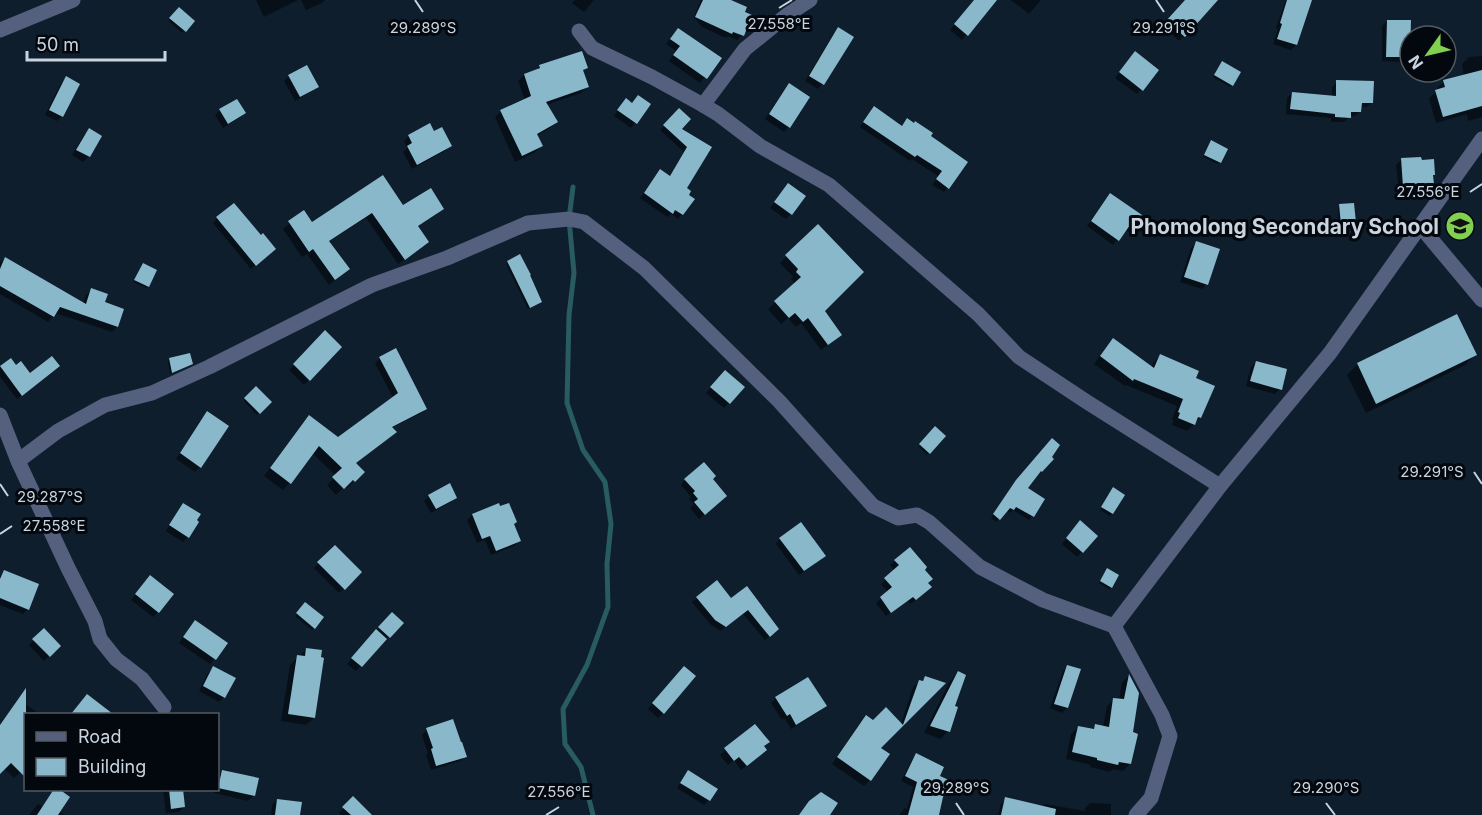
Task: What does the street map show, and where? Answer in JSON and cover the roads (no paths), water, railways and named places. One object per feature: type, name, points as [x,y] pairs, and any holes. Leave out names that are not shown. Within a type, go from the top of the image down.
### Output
[{"type":"street","points":[[0,30],[74,0]]},
{"type":"street","points":[[703,105],[745,49],[787,15],[810,0]]},
{"type":"street","points":[[579,31],[592,48],[703,105],[760,146],[828,185],[978,314],[1019,357],[1220,486]]},
{"type":"street","points":[[1114,626],[1220,486],[1330,353],[1482,139]]},
{"type":"street","points":[[18,461],[58,431],[105,405],[152,393],[372,285],[447,258],[528,223],[569,219],[584,222],[645,268],[779,401],[873,506],[898,518],[917,515],[929,522],[980,567],[1043,600],[1114,626],[1162,715],[1170,736],[1151,798],[1136,815]]},
{"type":"street","points":[[1421,227],[1482,300]]},
{"type":"street","points":[[0,415],[18,461],[95,621],[100,639],[116,659],[142,679],[164,706]]},
{"type":"waterway","points":[[573,187],[569,219],[574,273],[569,315],[567,403],[583,450],[605,482],[611,524],[607,564],[608,607],[587,665],[563,709],[565,744],[581,767],[593,815]]},
{"type":"place","name":"Phomolong Secondary School","points":[[1460,226]]}]
